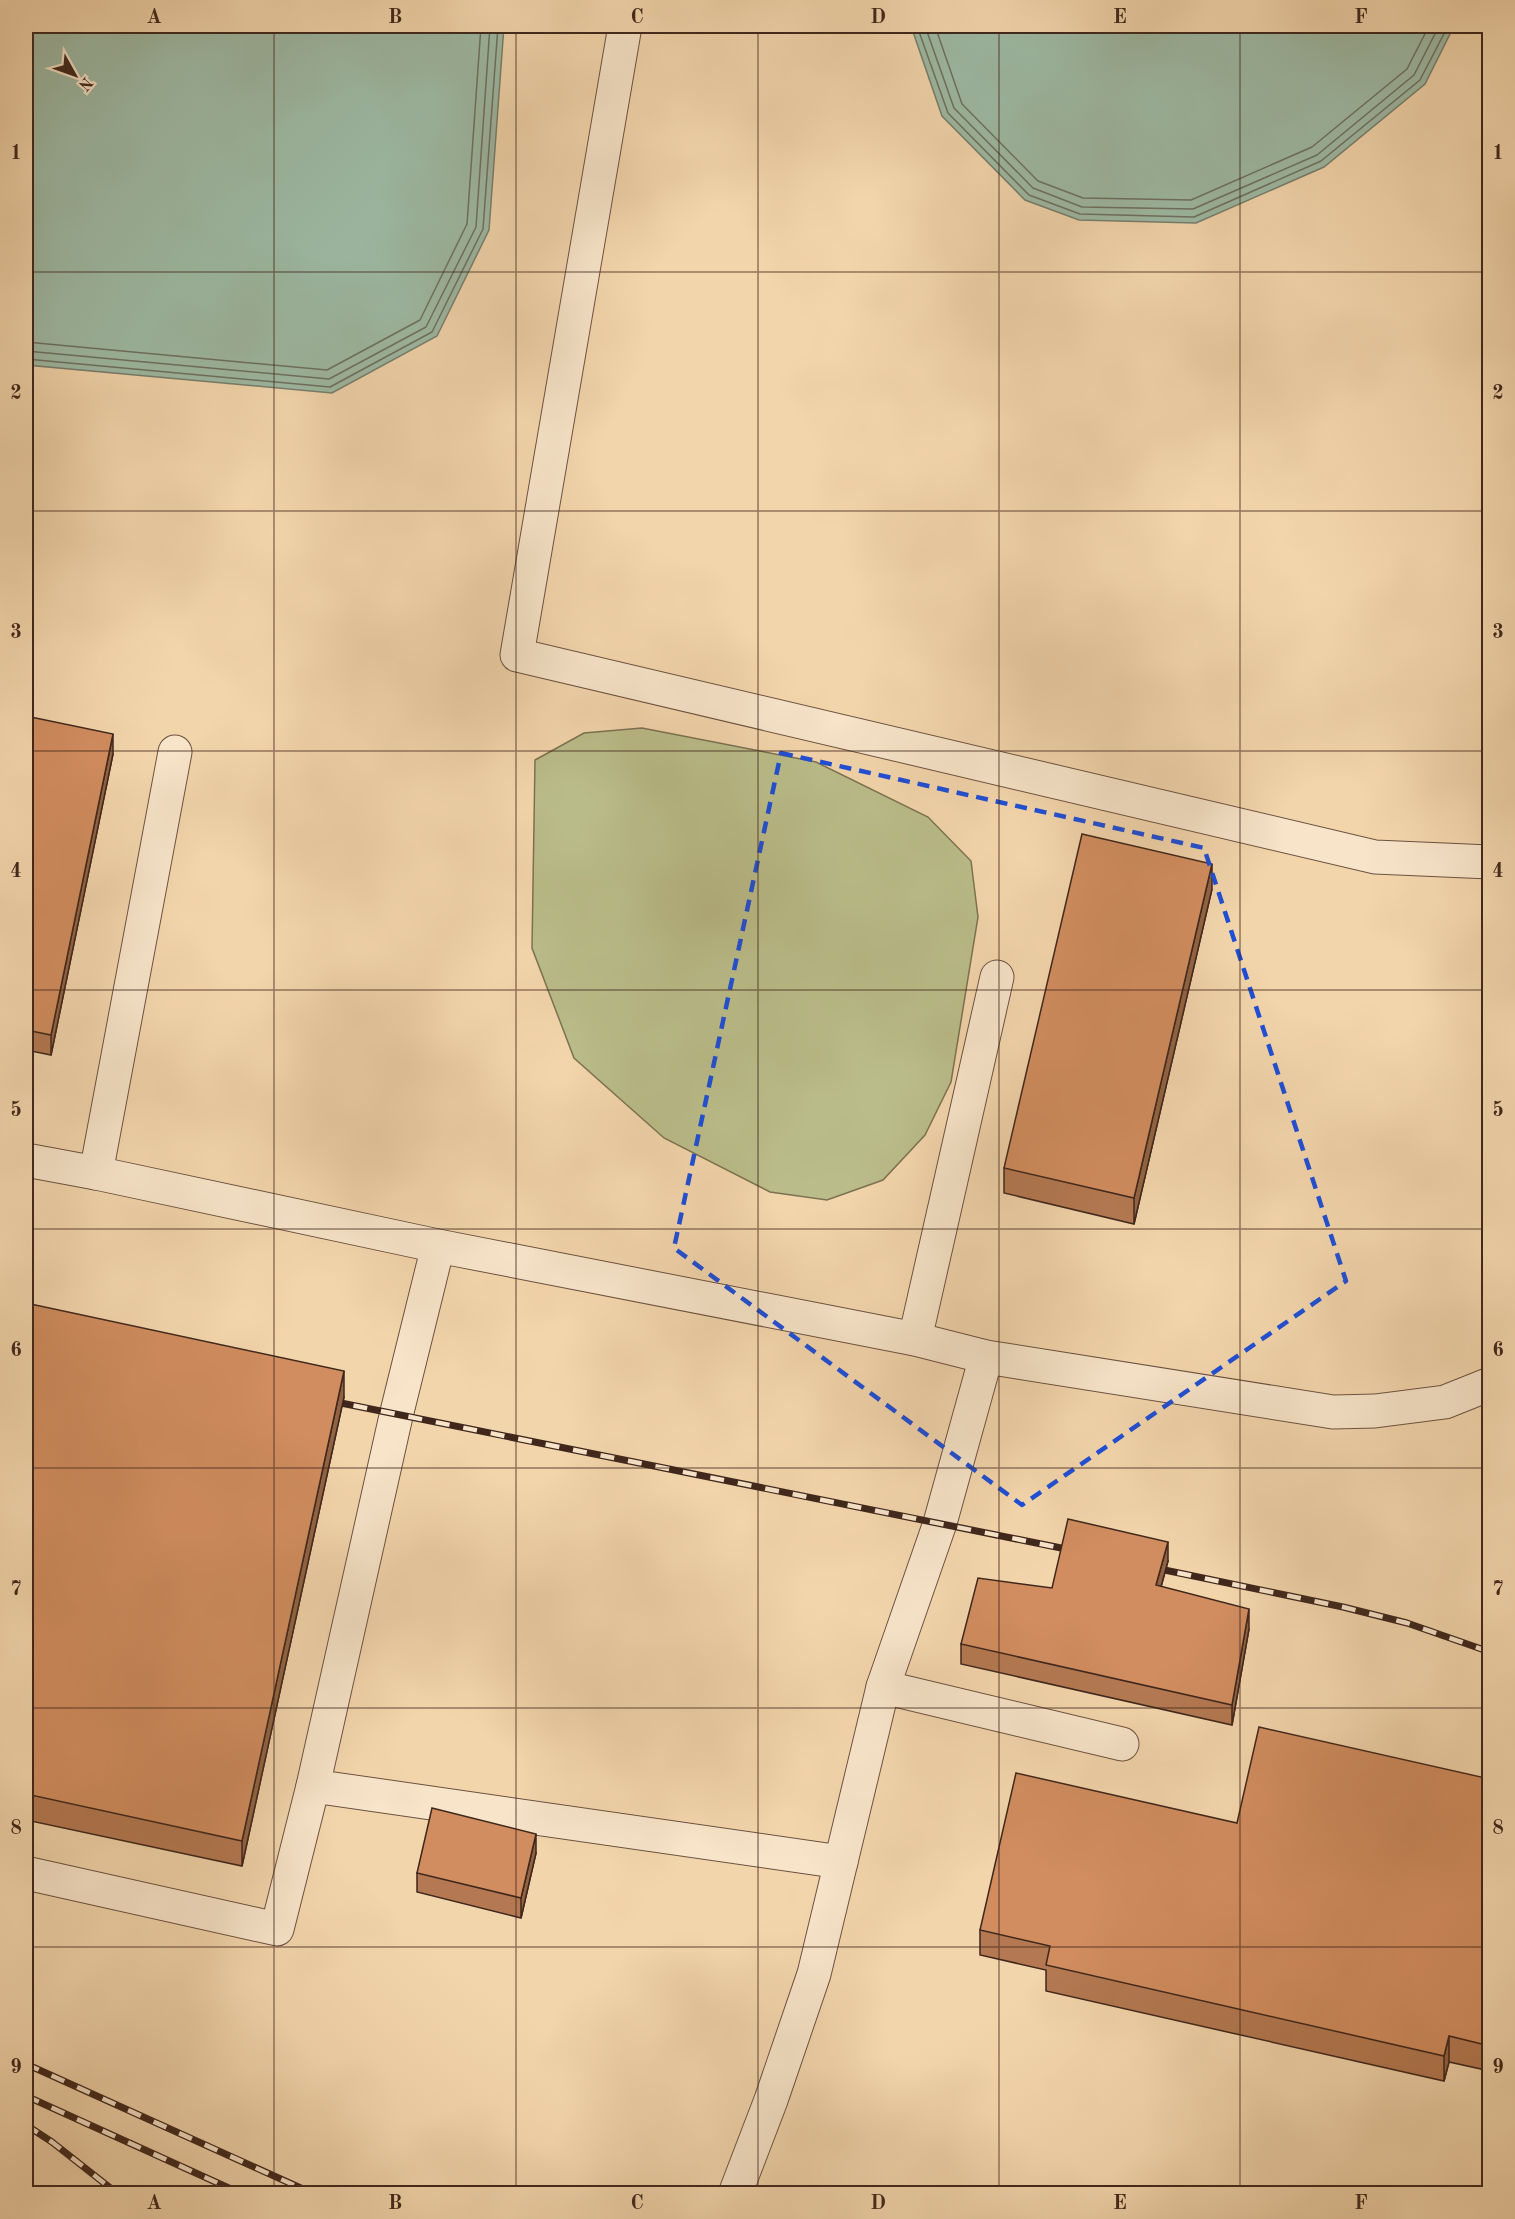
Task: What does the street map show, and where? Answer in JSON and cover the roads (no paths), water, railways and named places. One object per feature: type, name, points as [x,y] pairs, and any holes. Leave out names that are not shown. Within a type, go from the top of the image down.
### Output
[{"type":"lane","points":[[625,26],[517,655],[1375,857],[1490,861]]},
{"type":"lane","points":[[96,1173],[175,752]]},
{"type":"lane","points":[[915,1339],[997,977]]},
{"type":"lane","points":[[26,1160],[438,1246],[915,1339],[986,1357],[1333,1412],[1375,1411],[1445,1402],[1490,1384]]},
{"type":"lane","points":[[26,1874],[277,1929],[313,1785],[396,1416],[438,1246]]},
{"type":"lane","points":[[735,2193],[771,2100],[814,1974],[883,1687],[940,1523],[986,1357]]},
{"type":"lane","points":[[883,1687],[1122,1744]]},
{"type":"lane","points":[[313,1785],[842,1862]]},
{"type":"water","points":[[26,26],[504,26],[489,230],[437,336],[332,393],[26,365]]},
{"type":"water","points":[[911,26],[1454,26],[1425,84],[1324,167],[1196,223],[1079,220],[1025,200],[942,116]]},
{"type":"railway","points":[[326,1400],[1076,1551]]},
{"type":"railway","points":[[1150,1567],[1343,1607],[1407,1623],[1490,1652]]},
{"type":"railway","points":[[26,2064],[314,2194]]},
{"type":"railway","points":[[26,2096],[242,2194]]},
{"type":"railway","points":[[26,2125],[52,2142],[118,2194]]}]
